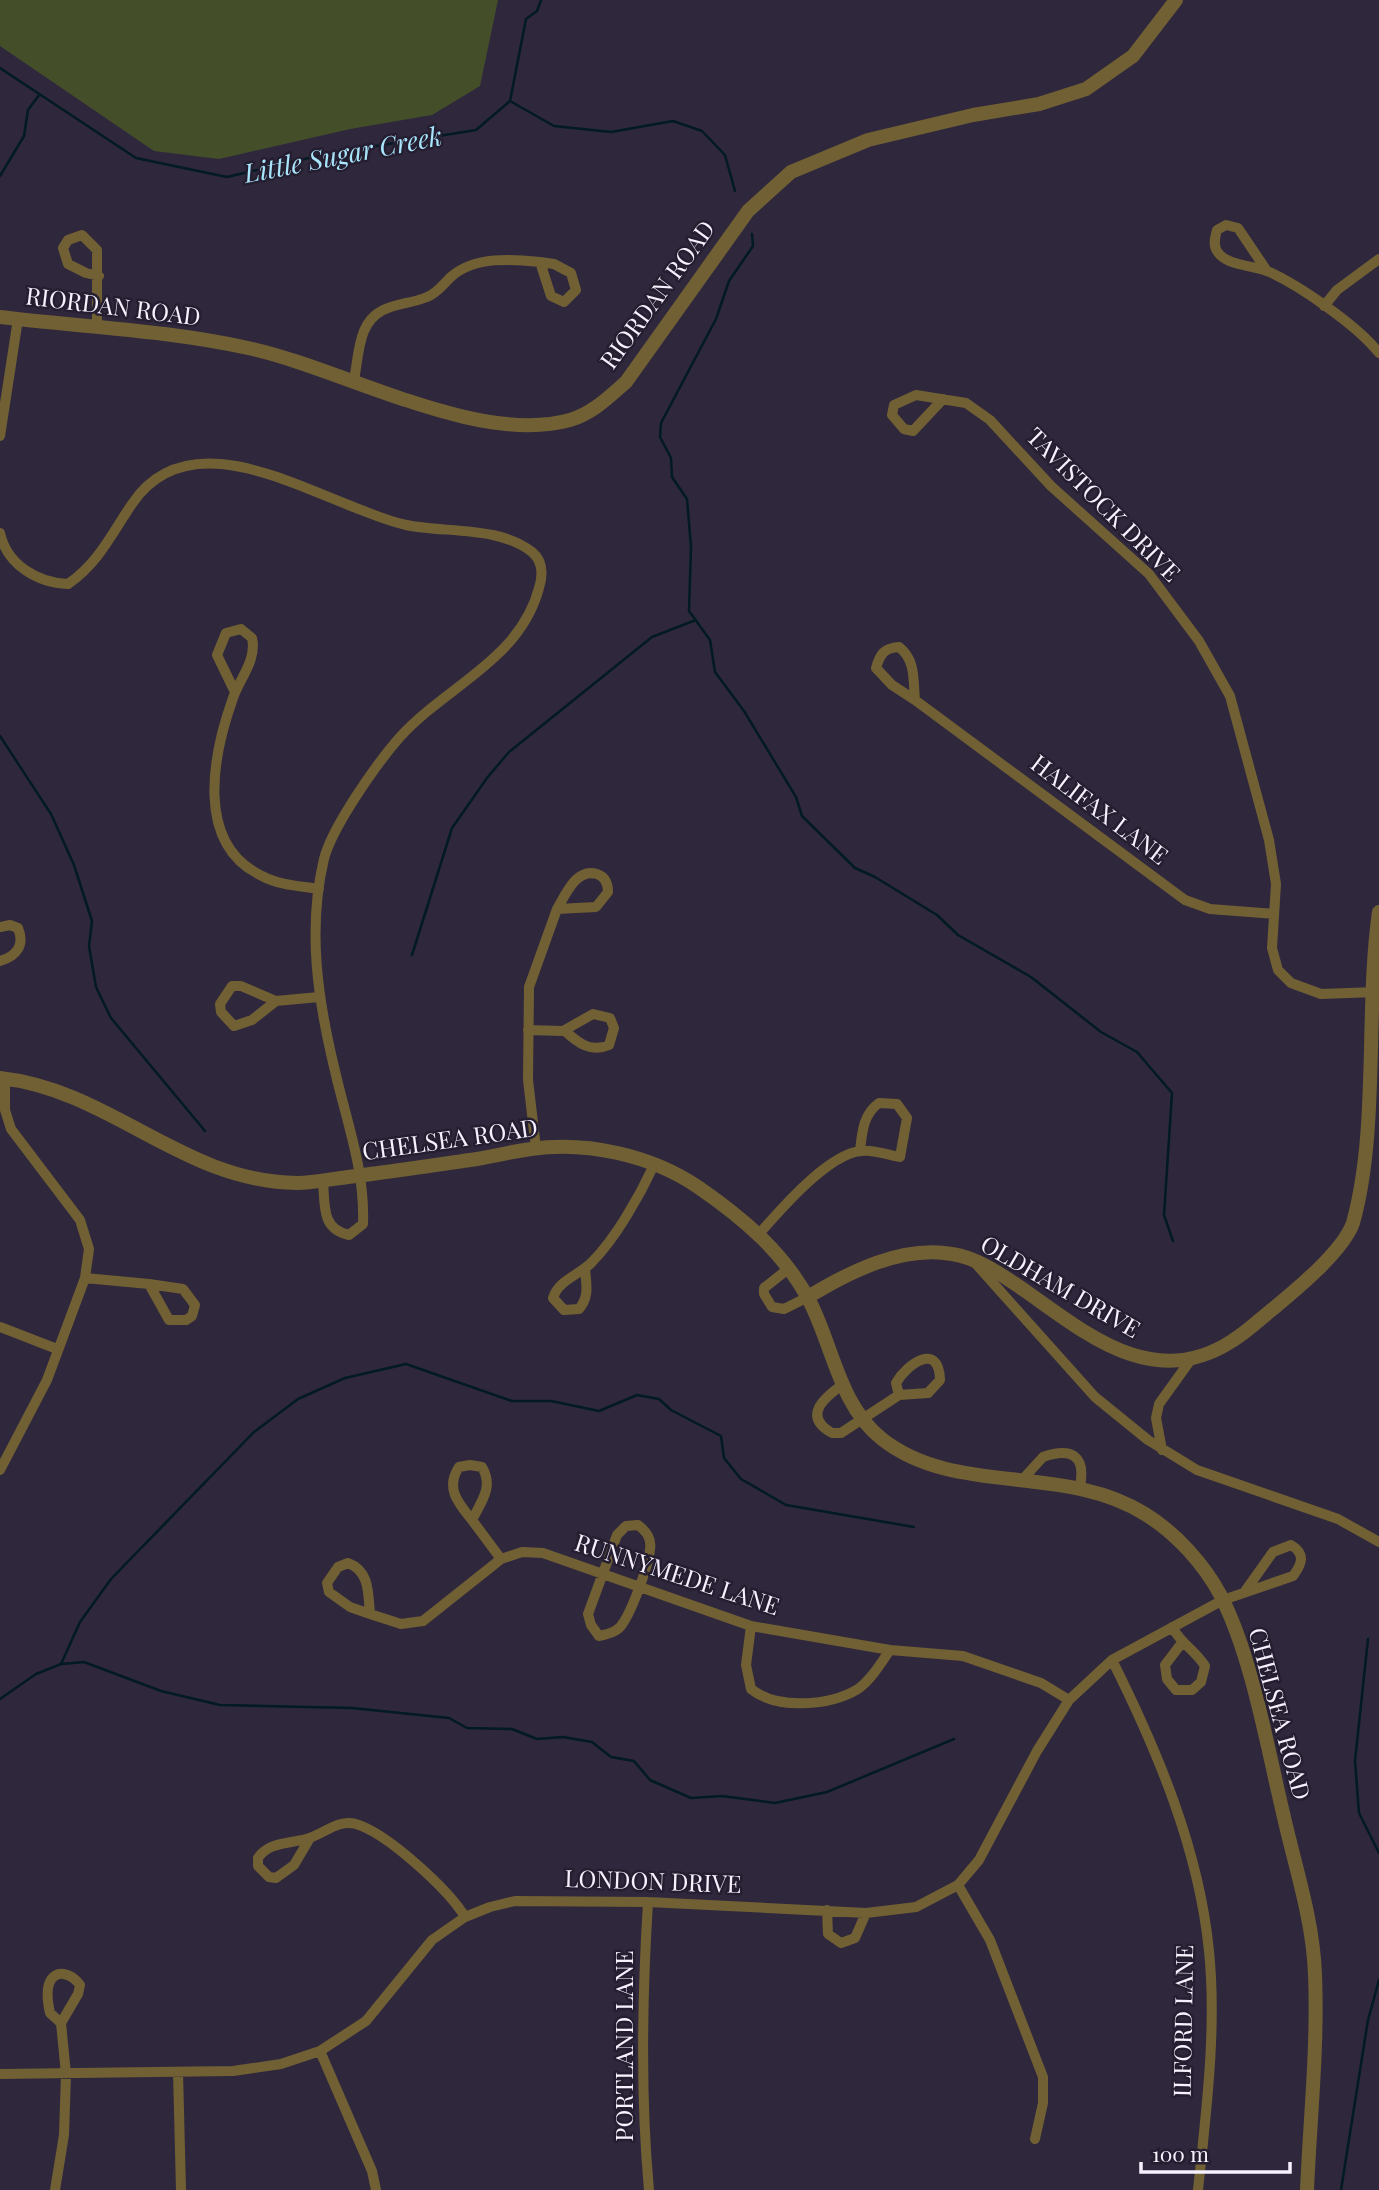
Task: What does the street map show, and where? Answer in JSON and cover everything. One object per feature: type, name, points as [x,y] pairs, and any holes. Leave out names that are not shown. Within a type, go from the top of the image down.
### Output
[{"type":"street","name":"RIORDAN ROAD","points":[[0,317],[247,348],[354,380],[458,416],[505,424],[540,425],[572,420],[603,403],[626,382],[748,211],[791,172],[867,140],[973,115],[1039,104],[1086,89],[1133,56],[1176,0]]},
{"type":"street","points":[[1266,271],[1246,235],[1238,228],[1226,225],[1217,230],[1217,251],[1224,257],[1266,271],[1324,306],[1367,337],[1379,354]]},
{"type":"street","points":[[354,380],[364,331],[380,311],[396,303],[426,298],[454,274],[474,266],[506,258],[540,262]]},
{"type":"street","points":[[1324,306],[1337,290],[1379,259]]},
{"type":"street","points":[[97,328],[99,276]]},
{"type":"street","points":[[0,436],[18,319]]},
{"type":"street","name":"TAVISTOCK DRIVE","points":[[943,399],[913,431],[904,429],[892,415],[894,405],[902,399],[916,395],[943,399],[966,403],[989,419],[1051,486],[1149,574],[1199,641],[1230,696],[1269,840],[1276,884],[1272,948],[1278,970],[1291,983],[1321,994],[1376,992]]},
{"type":"street","points":[[0,533],[14,559],[28,573],[46,583],[68,584],[92,565],[142,489],[161,472],[178,465],[200,462],[264,472],[385,520],[508,539],[534,553],[542,564],[541,583],[533,607],[520,630],[502,651],[411,726],[389,750],[339,825],[325,856],[313,942],[319,996],[361,1175],[363,1224],[349,1236],[335,1232],[326,1220],[323,1180]]},
{"type":"street","points":[[235,692],[216,656],[226,634],[241,629],[252,638],[254,648],[235,692],[214,770],[214,798],[220,828],[237,858],[258,875],[272,881],[319,889]]},
{"type":"street","name":"HALIFAX LANE","points":[[915,700],[912,665],[907,653],[899,647],[889,648],[880,655],[876,667],[892,685],[1185,900],[1210,909],[1274,914]]},
{"type":"street","points":[[536,1148],[528,1080],[529,987],[557,909],[569,889],[583,875],[594,873],[602,876],[607,883],[608,892],[596,907],[557,909]]},
{"type":"street","name":"OLDHAM DRIVE","points":[[808,1297],[836,1280],[876,1262],[922,1253],[952,1254],[971,1259],[1005,1276],[1084,1333],[1132,1357],[1160,1361],[1192,1358],[1231,1342],[1292,1293],[1343,1241],[1352,1224],[1367,1155],[1379,912]]},
{"type":"street","points":[[0,928],[10,925],[18,928],[22,937],[19,948],[11,958],[0,961]]},
{"type":"street","points":[[276,1001],[252,1020],[234,1026],[221,1012],[220,1004],[232,986],[241,986],[276,1001],[319,996]]},
{"type":"street","points":[[528,1030],[564,1031],[593,1014],[610,1018],[614,1028],[609,1045],[600,1049],[586,1047],[564,1031]]},
{"type":"street","points":[[0,1470],[41,1393],[85,1278],[89,1249],[80,1220],[11,1129],[5,1110],[2,1078]]},
{"type":"street","name":"CHELSEA ROAD","points":[[2,1078],[74,1095],[195,1161],[232,1175],[265,1182],[323,1180],[536,1148],[591,1149],[628,1155],[654,1165],[693,1184],[759,1234],[788,1269],[808,1297],[823,1329],[842,1385],[879,1437],[917,1460],[944,1468],[1080,1486],[1146,1514],[1171,1534],[1204,1568],[1223,1600],[1244,1652],[1308,1909],[1315,1969],[1316,2012],[1307,2190]]},
{"type":"street","points":[[759,1234],[800,1188],[860,1151],[900,1157],[907,1118],[897,1104],[879,1103],[872,1107],[863,1129],[860,1151]]},
{"type":"street","points":[[585,1268],[593,1261],[642,1191],[654,1165]]},
{"type":"street","points":[[971,1259],[1096,1397],[1162,1450],[1197,1470],[1338,1520],[1379,1542]]},
{"type":"street","points":[[788,1269],[764,1288],[767,1301],[772,1307],[784,1309],[808,1297]]},
{"type":"street","points":[[85,1278],[149,1284],[183,1289],[195,1305],[192,1316],[186,1320],[169,1320],[162,1313],[149,1284]]},
{"type":"street","points":[[0,1327],[57,1349]]},
{"type":"street","points":[[1162,1450],[1156,1418],[1159,1404],[1192,1358]]},
{"type":"street","points":[[842,1385],[819,1404],[819,1421],[832,1433],[842,1433],[899,1395]]},
{"type":"street","points":[[1022,1480],[1042,1457],[1068,1454],[1078,1459],[1083,1469],[1080,1486]]},
{"type":"street","points":[[472,1520],[487,1490],[488,1478],[482,1468],[470,1465],[459,1467],[453,1476],[452,1487],[457,1502],[501,1559]]},
{"type":"street","points":[[638,1525],[649,1538],[650,1549],[637,1587],[623,1625],[613,1633],[599,1636],[591,1625],[588,1614],[603,1574],[617,1535],[626,1526],[638,1525]]},
{"type":"street","name":"LONDON DRIVE","points":[[0,2074],[178,2072],[257,2068],[281,2064],[320,2051],[366,2021],[432,1940],[465,1917],[515,1901],[648,1902],[866,1913],[916,1907],[958,1885],[979,1860],[1037,1751],[1069,1700],[1112,1660],[1223,1600],[1293,1576],[1302,1557],[1298,1549],[1291,1545],[1273,1552],[1246,1590]]},
{"type":"street","name":"RUNNYMEDE LANE","points":[[370,1614],[365,1576],[359,1567],[348,1563],[338,1567],[327,1583],[329,1592],[350,1607],[370,1614],[401,1624],[423,1621],[501,1559],[522,1552],[542,1553],[751,1626],[890,1650],[963,1656],[1041,1684],[1069,1700]]},
{"type":"street","points":[[751,1626],[746,1665],[751,1689],[771,1700],[811,1703],[859,1688],[890,1650]]},
{"type":"street","points":[[1172,1627],[1181,1644],[1196,1653],[1205,1666],[1201,1682],[1192,1690],[1176,1690],[1167,1679],[1165,1665],[1181,1644]]},
{"type":"street","name":"ILFORD LANE","points":[[1112,1660],[1156,1755],[1179,1817],[1196,1877],[1209,1951],[1210,2035],[1198,2190]]},
{"type":"street","points":[[310,1838],[294,1864],[276,1878],[269,1877],[258,1866],[258,1858],[270,1846],[310,1838],[334,1825],[356,1824],[433,1877],[454,1898],[465,1917]]},
{"type":"street","points":[[958,1885],[990,1940],[1043,2077],[1043,2103],[1035,2139]]},
{"type":"street","name":"PORTLAND LANE","points":[[648,1902],[642,2054],[643,2123],[649,2190]]},
{"type":"street","points":[[827,1910],[828,1934],[841,1943],[855,1938],[866,1913]]},
{"type":"street","points":[[55,2190],[64,2135],[66,2074],[61,2023]]},
{"type":"street","points":[[320,2051],[372,2171],[376,2190]]},
{"type":"street","points":[[178,2072],[181,2190]]},
{"type":"green space","points":[[0,0],[498,0],[480,86],[432,115],[350,129],[219,159],[154,151],[0,46]]},
{"type":"waterway","name":"Little Sugar Creek","points":[[0,68],[136,158],[227,177],[326,154],[476,130],[510,101],[526,19],[537,11],[541,0]]},
{"type":"waterway","points":[[0,176],[24,136],[28,110],[39,95]]},
{"type":"waterway","points":[[510,101],[554,126],[611,132],[673,121],[702,131],[725,155],[735,191]]},
{"type":"waterway","points":[[752,234],[753,246],[729,281],[716,319],[661,423],[660,437],[671,458],[672,477],[687,499],[691,547],[689,611],[710,640],[715,672],[744,711],[796,797],[802,816],[855,868],[875,877],[937,915],[958,935],[1031,977],[1101,1032],[1137,1052],[1172,1093],[1164,1215],[1173,1241]]},
{"type":"waterway","points":[[412,955],[452,828],[509,752],[652,637],[696,620]]},
{"type":"waterway","points":[[0,736],[51,814],[74,865],[92,921],[89,946],[96,987],[111,1018],[205,1131]]},
{"type":"waterway","points":[[0,1699],[36,1674],[61,1664],[80,1622],[111,1579],[254,1432],[298,1399],[345,1378],[406,1364],[512,1401],[551,1401],[599,1411],[637,1395],[659,1399],[671,1410],[721,1436],[724,1458],[741,1479],[786,1505],[914,1527]]},
{"type":"waterway","points":[[1368,1639],[1355,1761],[1359,1813],[1379,1853]]},
{"type":"waterway","points":[[62,1664],[84,1662],[161,1691],[220,1705],[352,1708],[449,1718],[467,1728],[512,1729],[537,1739],[563,1737],[592,1742],[611,1757],[634,1761],[650,1780],[691,1798],[722,1796],[775,1803],[827,1792],[954,1739]]},
{"type":"waterway","points":[[1341,2190],[1368,2020],[1379,1980]]}]
